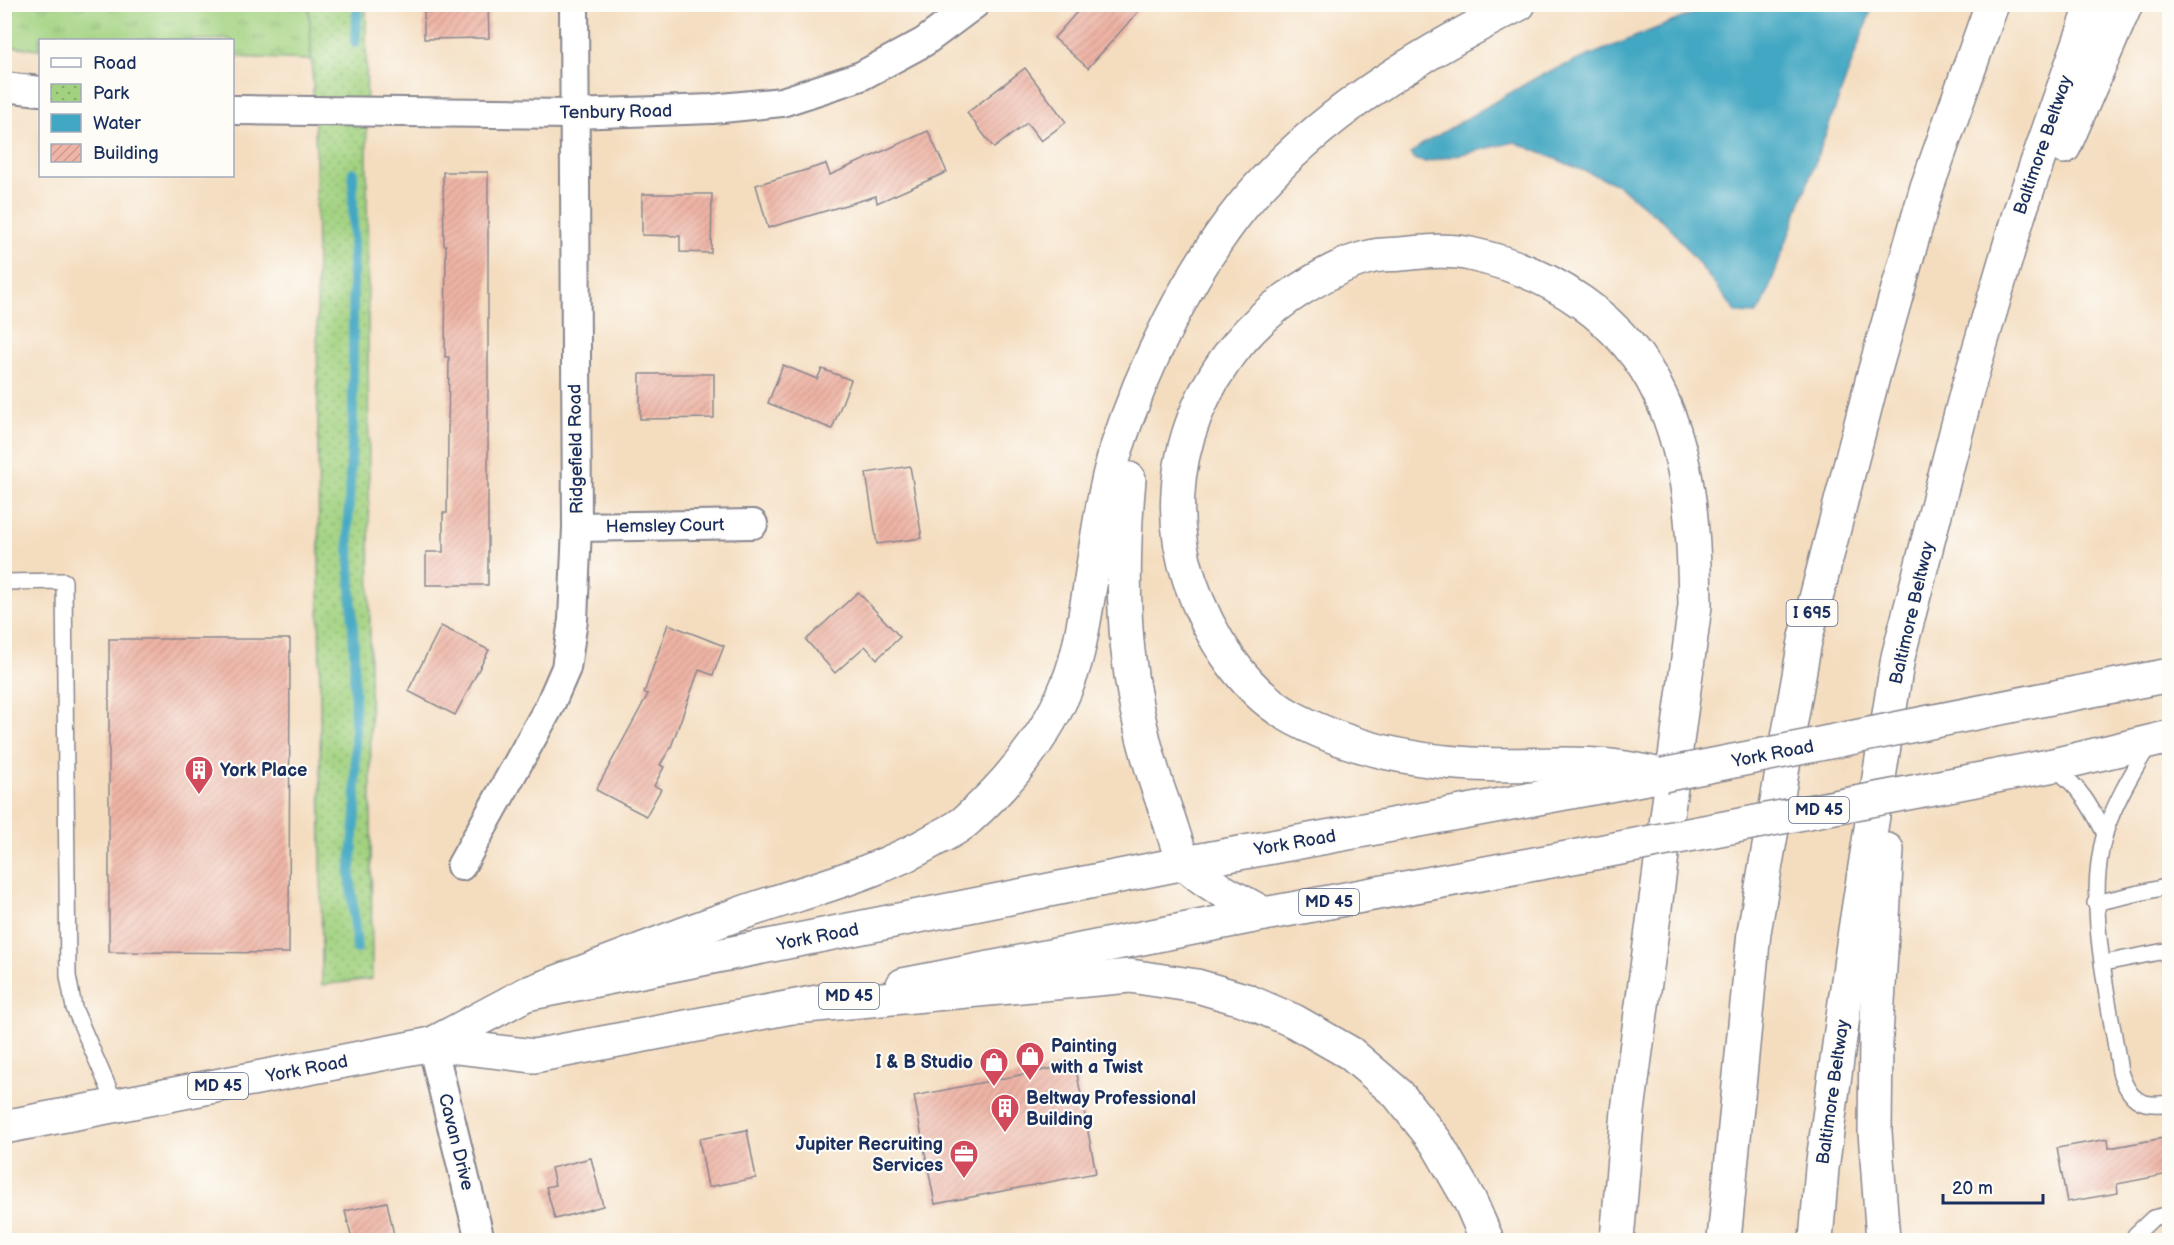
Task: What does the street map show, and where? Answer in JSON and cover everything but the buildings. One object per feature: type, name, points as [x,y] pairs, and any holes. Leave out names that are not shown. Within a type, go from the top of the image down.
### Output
[{"type":"main road","points":[[526,994],[738,914],[870,871],[922,848],[964,823],[1002,787],[1034,745],[1063,698],[1078,654],[1116,452],[1159,342],[1213,247],[1246,202],[1306,142],[1373,88],[1453,38],[1519,4]]},
{"type":"main road","name":"I 695","points":[[1724,1240],[1754,932],[1805,641],[1873,377],[1924,198],[1992,4]]},
{"type":"main road","name":"Baltimore Beltway","points":[[1816,1240],[1822,1168],[1898,657],[1966,394],[2019,214],[2093,4]]},
{"type":"main road","points":[[1966,394],[2039,207],[2102,54],[2126,4]]},
{"type":"main road","points":[[1605,777],[1401,757],[1339,740],[1290,717],[1254,687],[1218,645],[1197,604],[1183,562],[1176,510],[1179,470],[1195,412],[1217,370],[1242,337],[1272,307],[1323,275],[1370,257],[1424,252],[1467,253],[1512,266],[1551,282],[1592,308],[1631,347],[1660,395],[1684,463],[1694,535],[1695,606],[1628,1111],[1617,1240]]},
{"type":"main road","points":[[1159,342],[1131,455],[1123,543],[1124,625],[1133,698],[1149,766],[1185,863],[1217,887],[1264,914]]},
{"type":"main road","points":[[1883,1240],[1875,1132],[1876,1036],[1898,657]]},
{"type":"main road","name":"York Road","points":[[4,1127],[432,1044],[526,994],[1605,777],[1663,776],[2169,675]]},
{"type":"main road","name":"York Road","points":[[432,1044],[534,1056],[1264,914],[2049,766],[2161,739]]},
{"type":"main road","points":[[795,1006],[1130,976],[1197,986],[1245,1000],[1294,1022],[1350,1053],[1398,1094],[1436,1142],[1470,1201],[1487,1240]]},
{"type":"street","name":"Ridgefield Road","points":[[461,866],[549,707],[566,668],[573,620],[577,527],[574,4]]},
{"type":"street","name":"Tenbury Road","points":[[234,110],[573,114],[712,109],[783,102],[861,76],[924,42],[975,4]]},
{"type":"street","points":[[4,87],[39,91]]},
{"type":"street","name":"Hemsley Court","points":[[577,527],[753,524]]},
{"type":"street","name":"Cavan Drive","points":[[432,1044],[480,1240]]},
{"type":"lane","points":[[4,582],[64,581],[68,976],[74,1008],[116,1105]]},
{"type":"lane","points":[[2161,739],[2125,786],[2105,834],[2095,903],[2120,1072],[2126,1090],[2139,1101],[2155,1106],[2169,1103]]},
{"type":"lane","points":[[2049,766],[2069,778],[2091,807],[2105,834]]},
{"type":"lane","points":[[2095,903],[2169,886]]},
{"type":"lane","points":[[2104,963],[2169,950]]},
{"type":"lane","points":[[2135,1240],[2135,1235],[2153,1218],[2169,1214]]},
{"type":"green space","points":[[4,5],[309,5],[312,60],[234,57],[234,39],[39,39],[39,49],[5,46]]},
{"type":"green space","points":[[309,5],[366,5],[372,979],[322,985],[316,151]]},
{"type":"water","points":[[1716,4],[1873,5],[1763,305],[1756,314],[1737,313],[1669,226],[1618,185],[1515,142],[1426,162],[1416,160],[1411,154],[1421,145],[1539,76]]},
{"type":"waterway","points":[[355,43],[358,4]]},
{"type":"waterway","points":[[353,172],[353,419],[348,524],[354,651],[356,814],[350,875],[357,949]]},
{"type":"place","name":"York Place","points":[[199,796]]},
{"type":"place","name":"Painting with a Twist","points":[[1030,1082]]},
{"type":"place","name":"I & B Studio","points":[[994,1088]]},
{"type":"place","name":"Beltway Professional Building","points":[[1005,1134]]},
{"type":"place","name":"Jupiter Recruiting Services","points":[[964,1180]]}]
